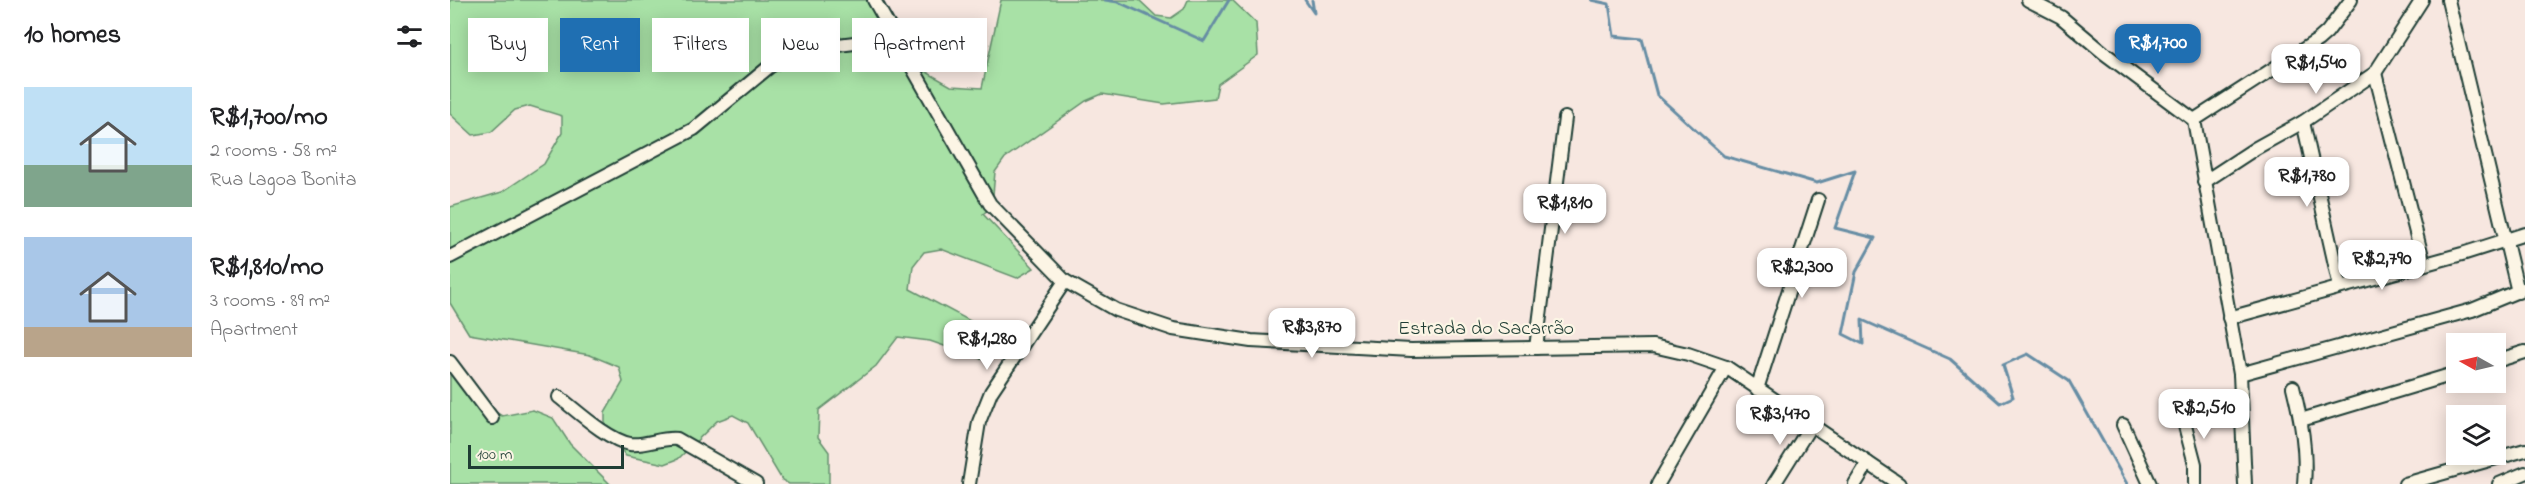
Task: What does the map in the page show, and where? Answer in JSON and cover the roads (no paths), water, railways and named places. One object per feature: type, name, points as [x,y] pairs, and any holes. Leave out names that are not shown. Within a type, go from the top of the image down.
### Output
[{"type":"street","name":"Estrada do Sacarrão","points":[[874,0],[884,18]]},
{"type":"street","points":[[2028,0],[2061,16],[2104,53],[2194,120],[2240,374],[2245,484]]},
{"type":"street","points":[[2194,120],[2318,40],[2327,32],[2351,0]]},
{"type":"street","points":[[2204,182],[2256,148],[2303,122],[2375,73],[2422,0]]},
{"type":"street","points":[[2240,374],[2472,310],[2521,290],[2505,241],[2448,0]]},
{"type":"street","points":[[450,257],[694,129],[769,67],[784,58],[805,49],[852,43]]},
{"type":"street","name":"Estrada do Sacarrão","points":[[915,72],[990,204],[1065,281],[1116,310],[1173,329],[1251,341],[1412,350],[1653,346],[1688,354],[1726,368],[1899,484]]},
{"type":"street","points":[[2375,73],[2424,264]]},
{"type":"street","points":[[1536,348],[1565,118]]},
{"type":"street","points":[[2303,122],[2340,287]]},
{"type":"street","points":[[1757,388],[1818,200]]},
{"type":"street","points":[[2229,318],[2525,234]]},
{"type":"street","points":[[969,484],[979,422],[992,392],[1065,281]]},
{"type":"street","points":[[2506,358],[2525,352]]},
{"type":"street","points":[[450,362],[492,418]]},
{"type":"street","points":[[1658,484],[1726,368]]},
{"type":"street","points":[[2301,420],[2446,376]]},
{"type":"street","points":[[2293,387],[2301,420],[2305,457],[2304,484]]},
{"type":"street","points":[[559,398],[618,440],[632,444],[667,438],[677,439],[756,484]]},
{"type":"street","points":[[2178,399],[2195,464],[2195,484]]},
{"type":"street","points":[[1774,484],[1811,424]]},
{"type":"street","points":[[2124,425],[2150,484]]},
{"type":"street","points":[[2405,484],[2525,450]]},
{"type":"street","points":[[1855,484],[1868,463]]},
{"type":"street","points":[[2499,484],[2525,473]]},
{"type":"waterway","points":[[1105,0],[1118,2],[1204,41],[1229,0]]},
{"type":"waterway","points":[[1305,0],[1314,13],[1312,0]]},
{"type":"waterway","points":[[1591,0],[1609,4],[1614,36],[1642,39],[1657,95],[1724,156],[1817,183],[1855,171],[1835,228],[1875,238],[1856,272],[1843,334],[1863,344],[1862,320],[1950,359],[2000,403],[2013,397],[2003,365],[2028,354],[2069,381],[2127,484]]}]
